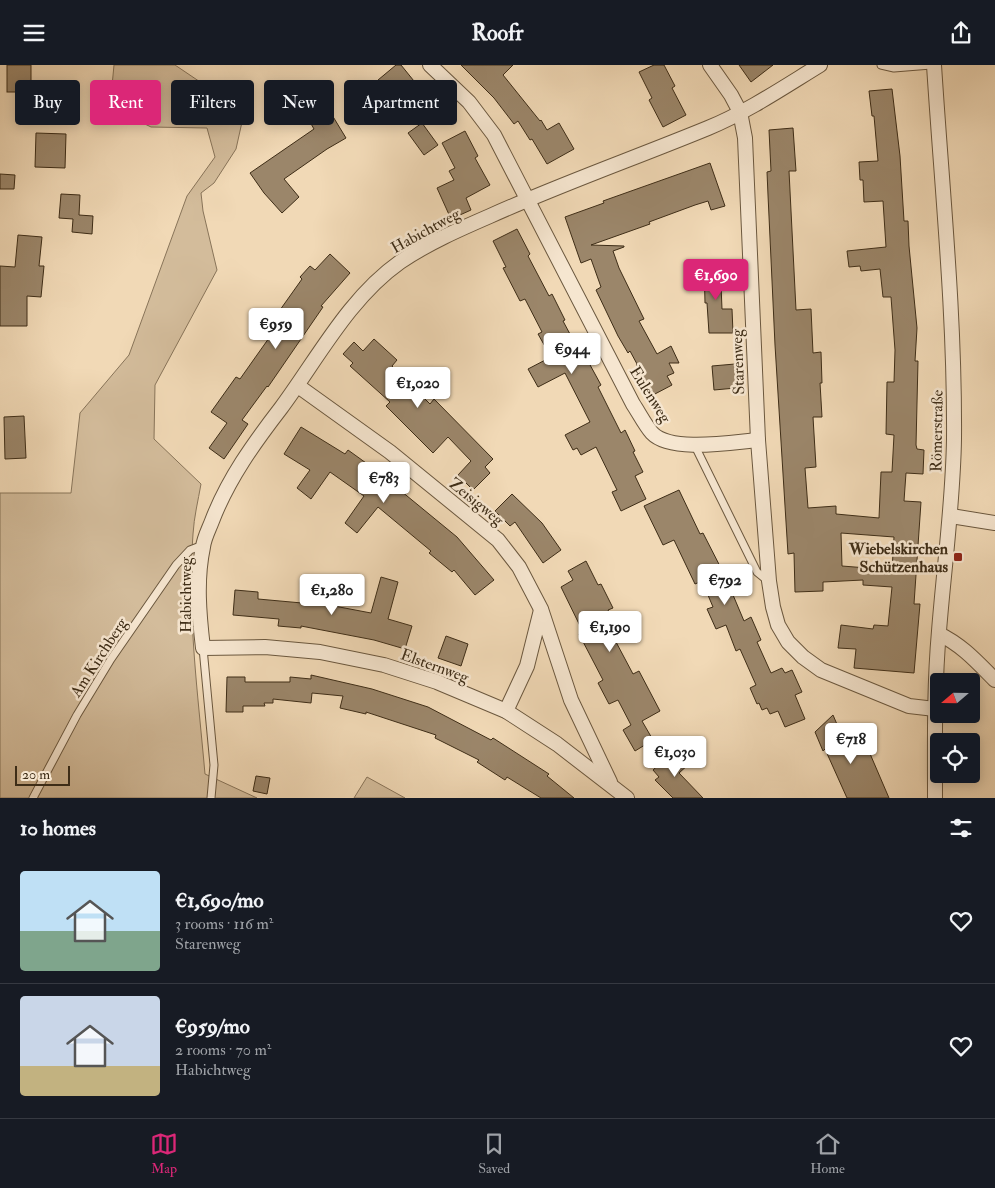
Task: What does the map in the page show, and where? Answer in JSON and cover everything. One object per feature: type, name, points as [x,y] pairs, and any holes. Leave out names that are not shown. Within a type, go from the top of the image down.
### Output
[{"type":"street","name":"Eulenweg","points":[[430,65],[469,102],[494,135],[633,404],[653,435],[673,443],[696,446],[758,440]]},
{"type":"street","name":"Starenweg","points":[[710,65],[731,95],[740,112],[745,138],[758,440],[769,581],[778,625],[788,642],[803,657],[821,670],[900,702],[930,709]]},
{"type":"street","name":"Habichtweg","points":[[203,647],[199,614],[199,575],[203,544],[220,500],[249,450],[298,386],[338,327],[366,293],[400,262],[448,234],[528,199],[710,127],[740,112],[820,65]]},
{"type":"street","name":"Römerstraße","points":[[932,65],[954,368],[951,516],[937,673]]},
{"type":"street","name":"Zeisigweg","points":[[298,386],[390,452],[498,541],[519,567],[541,609],[570,700],[612,785]]},
{"type":"street","points":[[951,516],[995,523]]},
{"type":"street","points":[[506,711],[527,666],[541,609]]},
{"type":"street","points":[[939,633],[954,641],[970,654],[995,680]]},
{"type":"street","name":"Elsternweg","points":[[203,647],[265,647],[320,651],[384,665],[437,682],[506,711],[557,745],[627,798]]},
{"type":"street","name":"Römerstraße","points":[[935,723],[935,798]]},
{"type":"lane","points":[[881,65],[894,68],[932,65]]},
{"type":"lane","points":[[696,446],[757,572],[769,581]]},
{"type":"lane","name":"Am Kirchberg","points":[[33,798],[77,715],[110,659],[176,565],[190,550],[203,544]]},
{"type":"lane","points":[[203,647],[214,765],[211,798]]},
{"type":"shaded area","points":[[114,65],[175,65],[197,80],[171,80],[171,125],[241,125],[236,149],[214,183],[201,193],[203,211],[217,270],[155,385],[154,439],[201,484],[195,515],[191,594],[194,654],[205,774],[257,798],[0,798],[0,493],[71,493],[80,413],[129,355],[187,196],[215,157],[207,128],[151,127],[147,125],[161,125],[161,80],[113,80]]},
{"type":"shaded area","points":[[367,777],[405,798],[354,798]]},
{"type":"building","points":[[7,65],[31,65],[31,80],[15,80],[15,92],[7,92]]},
{"type":"building","points":[[396,65],[401,65],[413,80],[378,80]]},
{"type":"building","points":[[461,65],[513,65],[503,75],[541,120],[547,130],[559,123],[574,149],[547,164],[532,139],[530,140],[518,121],[514,124],[494,98]]},
{"type":"building","points":[[654,65],[664,65],[675,86],[672,88],[686,115],[663,127],[649,100],[652,98],[639,72]]},
{"type":"building","points":[[739,65],[773,65],[751,82]]},
{"type":"building","points":[[892,89],[900,156],[904,221],[908,221],[917,328],[915,361],[918,361],[916,445],[917,449],[924,450],[923,474],[906,473],[904,501],[921,502],[914,604],[920,604],[914,673],[854,668],[856,649],[838,648],[841,625],[873,629],[874,625],[888,626],[892,587],[863,585],[863,580],[823,582],[823,591],[795,592],[794,553],[788,554],[768,195],[767,172],[771,171],[769,130],[793,128],[796,171],[789,171],[796,310],[811,309],[813,353],[821,352],[822,417],[813,417],[816,467],[805,468],[808,508],[836,506],[836,514],[879,518],[881,472],[892,472],[894,435],[886,434],[887,382],[894,382],[895,350],[891,297],[883,297],[880,269],[861,271],[860,266],[849,267],[847,251],[886,247],[883,201],[864,202],[863,180],[860,180],[859,162],[878,161],[874,116],[872,116],[869,91]],"holes":[[[841,533],[894,537],[892,570],[842,566]]]},
{"type":"building","points":[[334,118],[346,138],[284,179],[299,197],[282,213],[264,193],[250,173],[314,129],[312,125],[334,125]]},
{"type":"building","points":[[419,125],[423,125],[438,145],[424,155],[408,133]]},
{"type":"building","points":[[465,131],[478,156],[475,158],[490,185],[466,198],[471,210],[451,219],[437,188],[454,180],[449,171],[455,168],[442,143]]},
{"type":"building","points":[[36,133],[66,134],[65,168],[35,167]]},
{"type":"building","points":[[710,163],[725,206],[711,210],[708,201],[591,245],[624,246],[613,251],[619,268],[644,319],[639,321],[657,354],[671,346],[679,363],[669,363],[674,373],[667,376],[672,385],[653,395],[630,351],[628,353],[618,336],[596,290],[601,287],[591,259],[581,263],[565,217],[604,203],[603,201]]},
{"type":"building","points":[[0,174],[15,175],[14,189],[0,189]]},
{"type":"building","points":[[61,194],[80,195],[79,215],[93,216],[92,234],[72,232],[73,219],[59,218]]},
{"type":"building","points":[[517,229],[530,254],[528,256],[549,296],[552,294],[565,320],[563,321],[586,364],[589,363],[601,385],[598,387],[621,433],[625,430],[643,472],[635,476],[646,499],[621,511],[612,492],[617,490],[596,447],[581,455],[577,448],[573,450],[565,435],[590,422],[565,373],[538,387],[528,369],[551,357],[538,334],[542,332],[525,299],[520,301],[503,268],[506,267],[493,241]]},
{"type":"building","points":[[18,235],[42,237],[39,266],[44,266],[41,297],[27,296],[27,326],[0,326],[0,266],[15,267]]},
{"type":"building","points":[[330,254],[350,273],[321,306],[323,307],[268,387],[242,420],[248,424],[224,459],[209,448],[227,423],[211,412],[236,377],[240,379],[281,321],[275,317],[302,279],[300,277],[310,266],[315,270]]},
{"type":"building","points":[[720,261],[722,309],[732,309],[733,333],[709,333],[707,303],[705,303],[704,262]]},
{"type":"building","points":[[374,339],[397,360],[392,366],[430,404],[434,399],[493,459],[485,467],[490,473],[473,490],[458,475],[471,461],[448,437],[433,453],[386,406],[390,402],[350,366],[353,363],[343,354],[354,342],[363,351]]},
{"type":"building","points":[[735,364],[736,388],[714,390],[712,366]]},
{"type":"building","points":[[24,416],[26,458],[5,459],[4,417]]},
{"type":"building","points":[[301,427],[345,454],[348,450],[373,468],[457,537],[494,580],[475,595],[454,570],[452,572],[429,553],[431,551],[378,507],[357,533],[345,523],[364,496],[330,472],[311,499],[297,488],[310,470],[284,454]]},
{"type":"building","points":[[679,490],[700,534],[703,533],[725,576],[744,621],[751,617],[761,640],[757,642],[771,673],[782,668],[785,673],[792,670],[802,692],[795,695],[805,719],[785,727],[778,711],[770,714],[767,708],[762,710],[759,703],[757,704],[750,688],[756,685],[740,649],[736,651],[726,625],[716,629],[707,609],[713,607],[702,581],[695,584],[674,540],[663,545],[644,506]]},
{"type":"building","points":[[512,494],[542,523],[561,550],[543,563],[515,522],[510,526],[495,511]]},
{"type":"building","points":[[586,561],[598,585],[601,584],[613,608],[608,610],[622,639],[616,642],[633,674],[639,671],[660,711],[642,721],[653,740],[635,751],[623,730],[631,725],[618,700],[609,704],[598,683],[603,680],[579,634],[583,632],[561,587],[573,580],[568,571]]},
{"type":"building","points":[[381,577],[398,582],[388,619],[412,626],[405,649],[374,640],[301,626],[301,628],[278,626],[279,619],[233,615],[235,590],[258,592],[258,599],[313,604],[313,602],[371,613]]},
{"type":"building","points":[[446,636],[468,644],[461,666],[438,658]]},
{"type":"building","points":[[311,675],[372,689],[428,707],[491,740],[493,738],[549,774],[547,776],[574,798],[541,798],[507,777],[505,780],[477,762],[479,760],[435,738],[436,735],[366,712],[366,714],[340,708],[343,696],[312,693],[311,703],[273,699],[273,703],[264,703],[265,706],[243,706],[243,712],[226,712],[227,677],[245,677],[245,682],[290,682],[290,677],[311,679]]},
{"type":"building","points":[[833,715],[851,757],[868,749],[889,798],[847,798],[825,749],[823,751],[815,732]]},
{"type":"building","points":[[675,750],[689,764],[679,773],[703,798],[673,798],[655,780],[659,777],[653,770]]},
{"type":"building","points":[[256,776],[270,778],[267,794],[253,791]]},
{"type":"place","name":"Wiebelskirchen Schützenhaus","points":[[958,557]]}]
